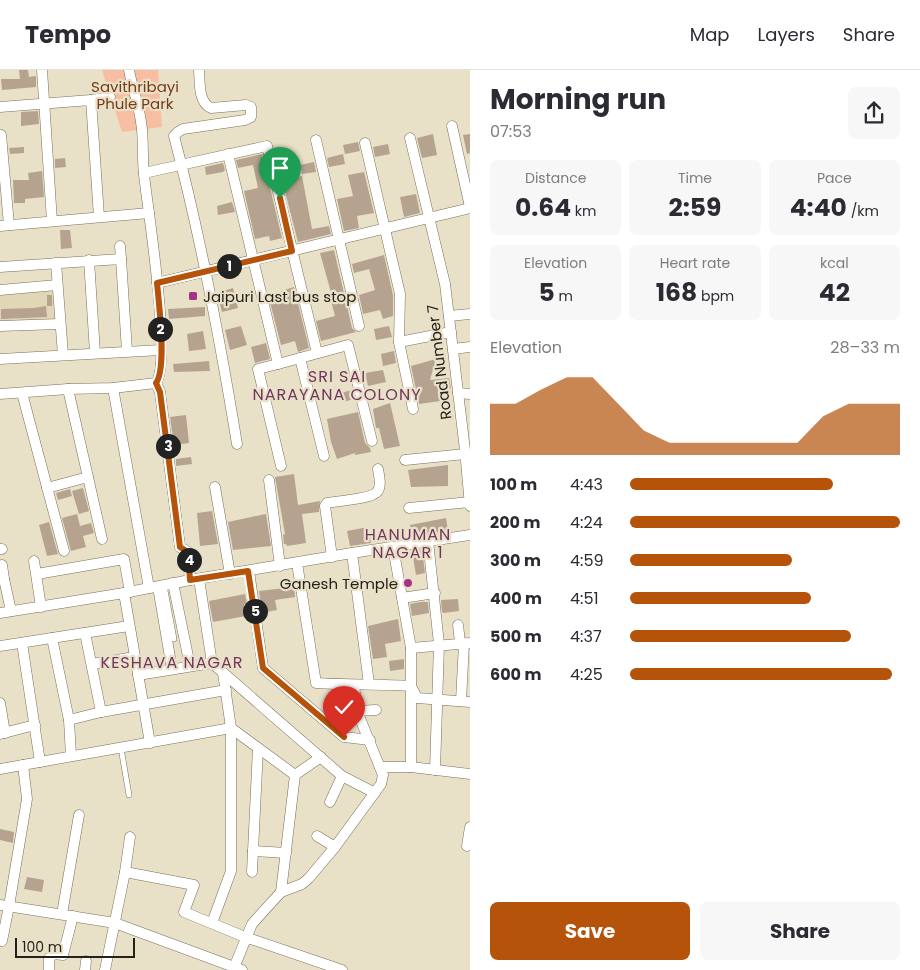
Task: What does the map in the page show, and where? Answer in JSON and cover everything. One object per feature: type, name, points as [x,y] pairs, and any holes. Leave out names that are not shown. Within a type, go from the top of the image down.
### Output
[{"type":"street","points":[[42,70],[52,221]]},
{"type":"street","points":[[0,394],[113,388],[156,383],[160,378],[161,350],[157,283],[144,173],[141,121],[129,70]]},
{"type":"street","points":[[199,70],[203,100],[206,106],[211,108],[246,104],[251,107],[251,117],[245,120],[178,132],[174,136],[192,202],[237,444]]},
{"type":"street","points":[[0,107],[110,97]]},
{"type":"street","points":[[91,100],[99,217]]},
{"type":"street","points":[[157,283],[470,207],[452,126]]},
{"type":"street","points":[[1,135],[4,226],[149,213]]},
{"type":"street","name":"Road Number 7","points":[[410,138],[445,284],[467,451],[470,504]]},
{"type":"street","points":[[316,140],[359,326]]},
{"type":"street","points":[[365,143],[400,294],[399,342],[412,409]]},
{"type":"street","points":[[144,173],[267,146],[317,353]]},
{"type":"street","points":[[228,154],[278,364]]},
{"type":"street","points":[[120,246],[127,351]]},
{"type":"street","points":[[0,267],[121,259]]},
{"type":"street","points":[[89,260],[95,353]]},
{"type":"street","points":[[56,263],[59,324],[63,355]]},
{"type":"street","points":[[0,290],[57,285]]},
{"type":"street","points":[[449,316],[470,314]]},
{"type":"street","points":[[0,326],[59,324]]},
{"type":"street","points":[[399,342],[451,332]]},
{"type":"street","points":[[282,466],[258,369],[348,345],[372,441]]},
{"type":"street","points":[[454,350],[470,348]]},
{"type":"street","points":[[0,359],[161,350]]},
{"type":"street","points":[[300,358],[324,456]]},
{"type":"street","points":[[156,383],[160,392],[180,547],[188,552],[212,663],[342,776],[375,793]]},
{"type":"street","points":[[113,388],[161,586],[172,669]]},
{"type":"street","points":[[68,389],[102,539]]},
{"type":"street","points":[[22,392],[64,551]]},
{"type":"street","points":[[458,393],[470,394]]},
{"type":"street","points":[[405,460],[467,451]]},
{"type":"street","points":[[332,557],[325,506],[327,503],[370,496],[377,492],[379,487],[378,469]]},
{"type":"street","points":[[47,488],[88,478]]},
{"type":"street","points":[[269,480],[280,566]]},
{"type":"street","points":[[215,487],[230,574]]},
{"type":"street","points":[[409,508],[470,504]]},
{"type":"street","points":[[0,613],[332,557],[352,552],[470,535]]},
{"type":"street","points":[[428,541],[439,644],[435,770]]},
{"type":"street","points":[[393,547],[411,648],[411,767]]},
{"type":"street","points":[[352,552],[369,684]]},
{"type":"street","points":[[37,574],[124,559],[129,626],[150,742]]},
{"type":"street","points":[[34,561],[42,607]]},
{"type":"street","points":[[297,563],[316,683],[354,686],[369,684],[411,686]]},
{"type":"street","points":[[2,565],[2,579],[11,611]]},
{"type":"street","points":[[248,571],[263,668],[344,737],[370,740]]},
{"type":"street","points":[[161,586],[190,666]]},
{"type":"street","points":[[402,598],[435,594]]},
{"type":"street","points":[[411,686],[417,698],[466,701],[465,642],[458,625]]},
{"type":"street","points":[[0,646],[129,626]]},
{"type":"street","points":[[86,633],[100,712]]},
{"type":"street","points":[[52,638],[69,720],[71,756]]},
{"type":"street","points":[[411,648],[465,642]]},
{"type":"street","points":[[22,643],[40,762]]},
{"type":"street","points":[[92,664],[134,657]]},
{"type":"street","points":[[138,675],[212,663]]},
{"type":"street","points":[[212,923],[231,871],[231,728],[224,673]]},
{"type":"street","points":[[5,905],[115,923],[237,969],[246,937],[252,924],[281,892],[302,884],[309,878],[336,847],[381,784],[383,775],[357,711],[354,686]]},
{"type":"street","points":[[69,720],[100,712],[226,690]]},
{"type":"street","points":[[0,703],[3,733],[35,725]]},
{"type":"street","points":[[357,711],[376,710]]},
{"type":"street","points":[[0,769],[231,728],[295,775]]},
{"type":"street","points":[[252,872],[258,748]]},
{"type":"street","points":[[281,892],[295,775],[321,757]]},
{"type":"street","points":[[2,941],[5,905],[27,799],[23,765]]},
{"type":"street","points":[[380,767],[411,767],[470,774]]},
{"type":"street","points":[[330,802],[342,776]]},
{"type":"street","points":[[62,914],[79,816]]},
{"type":"street","points":[[467,846],[470,827]]},
{"type":"street","points":[[317,836],[336,847]]},
{"type":"street","points":[[105,970],[130,838]]},
{"type":"street","points":[[253,851],[286,853]]},
{"type":"street","points":[[125,872],[194,885],[184,912],[246,937],[342,970]]},
{"type":"street","points":[[49,970],[50,958],[54,954],[63,955],[73,916]]},
{"type":"lane","points":[[161,586],[174,639]]},
{"type":"lane","points":[[121,748],[129,796]]},
{"type":"shaded area","points":[[54,288],[56,321],[0,323],[0,293]]},
{"type":"green space","name":"Savithribayi Phule Park","points":[[102,70],[158,70],[162,127],[122,132]]},
{"type":"building","points":[[19,70],[28,70],[29,77],[36,76],[36,87],[2,90],[1,79],[20,79]]},
{"type":"building","points":[[38,111],[39,124],[21,126],[21,112]]},
{"type":"building","points":[[433,134],[437,155],[422,158],[417,138]]},
{"type":"building","points":[[470,134],[470,153],[467,154],[463,135]]},
{"type":"building","points":[[358,142],[360,151],[345,154],[343,145]]},
{"type":"building","points":[[388,144],[390,154],[375,157],[373,147]]},
{"type":"building","points":[[24,147],[24,153],[10,154],[9,148]]},
{"type":"building","points":[[262,154],[282,238],[270,241],[269,236],[255,239],[244,191],[258,188],[253,165],[238,168],[236,160]]},
{"type":"building","points":[[343,154],[345,164],[329,167],[327,158]]},
{"type":"building","points":[[65,158],[66,167],[55,168],[55,159]]},
{"type":"building","points":[[314,162],[316,172],[302,174],[300,165]]},
{"type":"building","points":[[223,163],[225,170],[223,172],[206,175],[205,167]]},
{"type":"building","points":[[42,171],[44,197],[25,199],[25,203],[14,203],[13,180],[29,180],[28,173]]},
{"type":"building","points":[[364,172],[374,213],[357,216],[359,228],[344,231],[337,199],[353,196],[348,175]]},
{"type":"building","points":[[302,176],[312,229],[329,226],[331,234],[298,242],[282,180]]},
{"type":"building","points":[[416,194],[420,213],[404,217],[400,197]]},
{"type":"building","points":[[232,202],[235,212],[218,215],[217,206]]},
{"type":"building","points":[[60,230],[70,230],[72,248],[61,249]]},
{"type":"building","points":[[334,250],[352,328],[356,332],[321,341],[316,321],[335,316],[330,297],[332,296],[320,253]]},
{"type":"building","points":[[384,255],[393,295],[393,316],[383,319],[380,310],[363,314],[359,295],[375,290],[369,269],[354,273],[352,264]]},
{"type":"building","points":[[294,287],[309,348],[298,352],[295,341],[281,345],[270,302],[283,298],[281,291]]},
{"type":"building","points":[[233,288],[238,308],[222,312],[217,293]]},
{"type":"building","points":[[47,295],[52,295],[52,306],[47,306]]},
{"type":"building","points":[[46,306],[47,317],[1,319],[1,309]]},
{"type":"building","points":[[205,307],[205,316],[169,319],[168,309]]},
{"type":"building","points":[[241,326],[247,345],[230,350],[225,330]]},
{"type":"building","points":[[389,326],[392,337],[376,340],[374,329]]},
{"type":"building","points":[[203,331],[206,349],[189,351],[187,334]]},
{"type":"building","points":[[266,343],[270,359],[255,363],[251,347]]},
{"type":"building","points":[[394,351],[396,363],[383,366],[381,354]]},
{"type":"building","points":[[436,359],[430,380],[449,378],[451,388],[438,390],[440,401],[419,404],[411,366]]},
{"type":"building","points":[[209,361],[210,371],[174,372],[173,364]]},
{"type":"building","points":[[383,370],[386,382],[368,386],[365,373]]},
{"type":"building","points":[[352,390],[354,399],[343,402],[341,393]]},
{"type":"building","points":[[390,403],[400,446],[384,449],[379,428],[376,428],[373,409]]},
{"type":"building","points":[[358,412],[365,443],[371,452],[355,455],[355,453],[337,459],[331,442],[327,419]]},
{"type":"building","points":[[186,415],[189,443],[174,445],[170,417]]},
{"type":"building","points":[[191,457],[192,464],[176,466],[176,459]]},
{"type":"building","points":[[448,465],[448,486],[411,487],[408,470]]},
{"type":"building","points":[[294,474],[298,505],[320,501],[319,512],[302,514],[306,543],[287,546],[284,544],[283,535],[285,534],[275,477]]},
{"type":"building","points":[[83,488],[89,511],[79,514],[72,491]]},
{"type":"building","points":[[70,489],[72,496],[58,500],[56,493]]},
{"type":"building","points":[[212,511],[218,544],[200,546],[197,513]]},
{"type":"building","points":[[77,514],[80,526],[91,523],[94,533],[83,536],[86,547],[71,551],[62,518]]},
{"type":"building","points":[[266,514],[271,546],[233,550],[228,522]]},
{"type":"building","points":[[446,518],[448,531],[412,537],[410,525]]},
{"type":"building","points":[[49,522],[58,554],[47,556],[39,525]]},
{"type":"building","points":[[368,527],[371,543],[350,546],[347,531]]},
{"type":"building","points":[[422,549],[425,573],[416,575],[412,551]]},
{"type":"building","points":[[294,587],[295,597],[275,600],[277,610],[262,613],[259,591]]},
{"type":"building","points":[[245,594],[247,604],[244,604],[246,616],[213,622],[209,601]]},
{"type":"building","points":[[458,599],[459,611],[442,612],[441,600]]},
{"type":"building","points":[[428,602],[429,613],[412,616],[410,604]]},
{"type":"building","points":[[398,619],[401,641],[385,644],[387,657],[373,659],[368,626]]},
{"type":"building","points":[[404,659],[404,669],[390,671],[389,661]]},
{"type":"building","points":[[0,829],[14,832],[13,843],[0,840]]},
{"type":"building","points":[[27,877],[44,880],[42,892],[24,889]]},
{"type":"place","name":"Jaipuri Last bus stop","points":[[193,296]]},
{"type":"place","name":"Ganesh Temple","points":[[408,583]]},
{"type":"district","name":"SRI SAI NARAYANA COLONY","points":[[337,385]]},
{"type":"district","name":"HANUMAN NAGAR 1","points":[[408,543]]},
{"type":"district","name":"KESHAVA NAGAR","points":[[172,662]]},
{"type":"route","points":[[280,198],[292,251],[157,283],[161,356],[160,378],[156,383],[160,392],[180,547],[188,552],[190,580],[248,571],[263,668],[344,737]]}]
